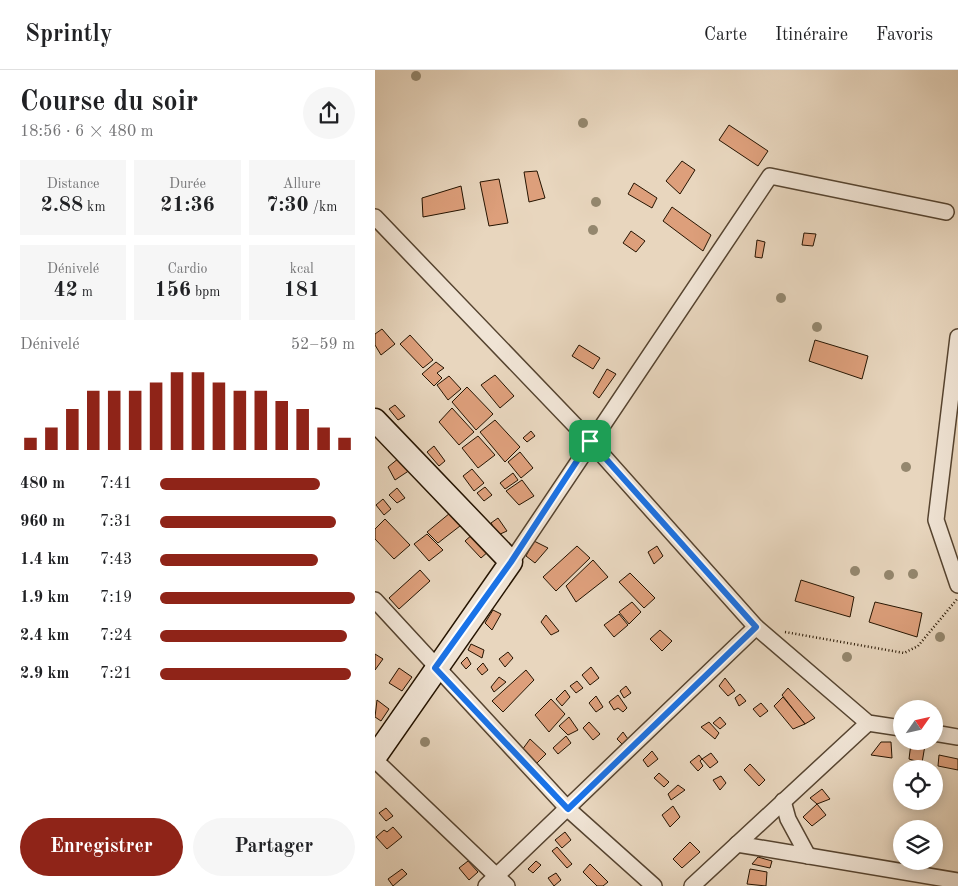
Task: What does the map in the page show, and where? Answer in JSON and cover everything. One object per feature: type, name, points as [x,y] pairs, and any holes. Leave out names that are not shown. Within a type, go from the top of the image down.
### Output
[{"type":"street","points":[[756,627],[568,809],[497,883],[375,759],[435,668],[511,562],[590,441],[770,176],[946,212]]},
{"type":"street","points":[[375,217],[590,441],[756,627],[868,722],[893,727]]},
{"type":"street","points":[[958,337],[936,520],[958,585]]},
{"type":"street","points":[[375,420],[511,562]]},
{"type":"street","points":[[375,600],[435,668],[568,809],[654,886]]},
{"type":"street","points":[[692,886],[868,722]]},
{"type":"street","points":[[943,734],[958,737]]},
{"type":"street","points":[[783,801],[788,819],[808,856]]},
{"type":"street","points":[[737,844],[958,881]]},
{"type":"path","points":[[784,632],[905,654],[918,646],[958,598]]},
{"type":"building","points":[[729,125],[768,151],[758,166],[719,140]]},
{"type":"building","points":[[682,161],[695,170],[680,194],[666,181]]},
{"type":"building","points":[[537,171],[545,198],[529,202],[524,172]]},
{"type":"building","points":[[499,179],[508,223],[489,226],[480,182]]},
{"type":"building","points":[[634,183],[657,198],[652,208],[628,194]]},
{"type":"building","points":[[461,186],[465,209],[423,217],[422,198]]},
{"type":"building","points":[[672,207],[711,235],[703,251],[663,221]]},
{"type":"building","points":[[631,231],[645,241],[636,252],[623,243]]},
{"type":"building","points":[[804,233],[816,234],[813,246],[802,245]]},
{"type":"building","points":[[757,240],[765,242],[762,258],[755,257]]},
{"type":"building","points":[[382,329],[395,344],[381,355],[375,345],[375,334]]},
{"type":"building","points":[[410,335],[433,360],[423,368],[400,344]]},
{"type":"building","points":[[815,340],[868,356],[862,379],[809,361]]},
{"type":"building","points":[[579,345],[600,358],[593,369],[572,356]]},
{"type":"building","points":[[436,362],[444,368],[437,373],[442,378],[434,386],[422,374]]},
{"type":"building","points":[[607,369],[616,374],[599,398],[593,393]]},
{"type":"building","points":[[495,375],[514,396],[500,408],[481,385]]},
{"type":"building","points":[[449,376],[461,389],[448,400],[437,385]]},
{"type":"building","points":[[467,387],[493,414],[476,430],[452,402]]},
{"type":"building","points":[[395,405],[405,416],[398,420],[389,409]]},
{"type":"building","points":[[452,408],[474,432],[459,445],[439,422]]},
{"type":"building","points":[[495,420],[520,447],[505,462],[480,432]]},
{"type":"building","points":[[531,431],[535,436],[527,442],[523,438]]},
{"type":"building","points":[[478,436],[495,455],[478,468],[462,448]]},
{"type":"building","points":[[434,446],[445,461],[439,466],[427,452]]},
{"type":"building","points":[[520,452],[533,468],[521,478],[508,462]]},
{"type":"building","points":[[399,458],[410,470],[395,480],[388,467]]},
{"type":"building","points":[[472,469],[484,483],[474,491],[463,476]]},
{"type":"building","points":[[513,473],[518,480],[505,489],[500,483]]},
{"type":"building","points":[[522,480],[534,496],[519,505],[506,491]]},
{"type":"building","points":[[485,487],[492,495],[484,501],[477,493]]},
{"type":"building","points":[[397,488],[405,498],[397,503],[389,495]]},
{"type":"building","points":[[383,499],[391,509],[384,515],[376,505]]},
{"type":"building","points":[[450,513],[460,526],[438,543],[427,532]]},
{"type":"building","points":[[498,518],[507,531],[498,535],[491,523]]},
{"type":"building","points":[[385,519],[410,545],[394,559],[375,539],[375,529]]},
{"type":"building","points":[[474,533],[489,551],[481,558],[465,541]]},
{"type":"building","points":[[427,534],[443,550],[429,561],[414,544]]},
{"type":"building","points":[[534,541],[548,548],[535,563],[526,556]]},
{"type":"building","points":[[577,546],[590,558],[556,591],[543,577]]},
{"type":"building","points":[[657,546],[663,556],[654,564],[648,552]]},
{"type":"building","points":[[593,560],[608,577],[576,602],[566,586]]},
{"type":"building","points":[[420,570],[430,581],[399,609],[389,598]]},
{"type":"building","points":[[630,573],[655,598],[644,608],[619,582]]},
{"type":"building","points":[[801,580],[854,597],[850,617],[795,601]]},
{"type":"building","points":[[632,602],[641,612],[629,624],[619,612]]},
{"type":"building","points":[[875,602],[922,613],[917,637],[869,622]]},
{"type":"building","points":[[493,610],[501,614],[492,630],[485,623]]},
{"type":"building","points":[[619,614],[628,625],[614,637],[604,625]]},
{"type":"building","points":[[546,615],[559,631],[551,635],[541,622]]},
{"type":"building","points":[[660,630],[672,641],[662,651],[650,639]]},
{"type":"building","points":[[471,644],[484,650],[482,658],[468,650]]},
{"type":"building","points":[[508,652],[513,658],[505,667],[499,659]]},
{"type":"building","points":[[375,654],[383,659],[375,670]]},
{"type":"building","points":[[467,657],[471,664],[466,669],[461,663]]},
{"type":"building","points":[[483,663],[488,670],[482,675],[477,669]]},
{"type":"building","points":[[591,667],[599,678],[590,685],[582,675]]},
{"type":"building","points":[[399,668],[412,677],[402,691],[389,683]]},
{"type":"building","points":[[526,670],[534,680],[503,712],[492,701]]},
{"type":"building","points":[[499,677],[506,682],[494,692],[491,687]]},
{"type":"building","points":[[725,678],[735,691],[728,696],[719,686]]},
{"type":"building","points":[[577,681],[583,688],[576,693],[570,686]]},
{"type":"building","points":[[626,686],[631,693],[624,698],[620,691]]},
{"type":"building","points":[[788,688],[815,718],[805,724],[782,695]]},
{"type":"building","points":[[565,690],[570,697],[562,706],[556,699]]},
{"type":"building","points":[[740,694],[746,701],[739,706],[735,698]]},
{"type":"building","points":[[618,695],[627,708],[623,712],[618,708],[614,710],[609,702]]},
{"type":"building","points":[[596,696],[603,707],[596,712],[589,703]]},
{"type":"building","points":[[783,697],[805,724],[793,729],[774,706]]},
{"type":"building","points":[[551,699],[565,714],[549,732],[535,715]]},
{"type":"building","points":[[377,700],[389,709],[381,721],[375,717]]},
{"type":"building","points":[[761,703],[768,711],[760,717],[753,709]]},
{"type":"building","points":[[569,717],[578,730],[568,735],[559,726]]},
{"type":"building","points":[[720,717],[726,724],[720,729],[713,723]]},
{"type":"building","points":[[589,722],[600,734],[593,740],[583,728]]},
{"type":"building","points":[[709,722],[719,733],[715,739],[701,727]]},
{"type":"building","points":[[623,732],[628,739],[622,744],[617,739]]},
{"type":"building","points":[[566,736],[571,743],[558,754],[553,748]]},
{"type":"building","points":[[530,739],[546,754],[535,765],[522,750]]},
{"type":"building","points":[[881,742],[891,742],[892,758],[871,755]]},
{"type":"building","points":[[910,750],[924,750],[922,760],[909,759]]},
{"type":"building","points":[[652,751],[658,759],[648,767],[643,760]]},
{"type":"building","points":[[711,753],[718,762],[710,768],[702,759]]},
{"type":"building","points":[[699,755],[703,766],[698,771],[690,762]]},
{"type":"building","points":[[939,755],[958,759],[958,770],[943,767],[943,760],[939,760]]},
{"type":"building","points":[[750,764],[765,780],[759,786],[744,770]]},
{"type":"building","points":[[659,773],[669,782],[664,787],[654,778]]},
{"type":"building","points":[[721,776],[726,783],[720,790],[713,780]]},
{"type":"building","points":[[678,785],[685,790],[671,800],[668,794]]},
{"type":"building","points":[[822,789],[830,799],[817,804],[810,798]]},
{"type":"building","points":[[817,804],[826,815],[812,826],[803,817]]},
{"type":"building","points":[[673,806],[680,817],[670,827],[662,815]]},
{"type":"building","points":[[386,808],[393,816],[386,821],[379,813]]},
{"type":"building","points":[[393,827],[402,837],[387,849],[376,837],[384,830],[387,832]]},
{"type":"building","points":[[565,832],[571,840],[562,848],[555,840]]},
{"type":"building","points":[[690,842],[700,852],[682,868],[673,859]]},
{"type":"building","points":[[557,847],[572,864],[567,868],[552,851]]},
{"type":"building","points":[[758,857],[772,861],[770,868],[752,864]]},
{"type":"building","points":[[468,861],[478,872],[469,880],[459,868]]},
{"type":"building","points":[[536,861],[541,865],[533,873],[528,869]]},
{"type":"building","points":[[590,864],[608,882],[603,886],[597,886],[583,872]]},
{"type":"building","points":[[402,869],[407,874],[393,886],[388,879]]},
{"type":"building","points":[[750,869],[767,872],[766,886],[747,884]]},
{"type":"building","points":[[556,873],[561,880],[554,886],[548,878]]},
{"type":"route","points":[[590,441],[756,627],[568,809],[435,668],[511,562],[590,441]]}]
